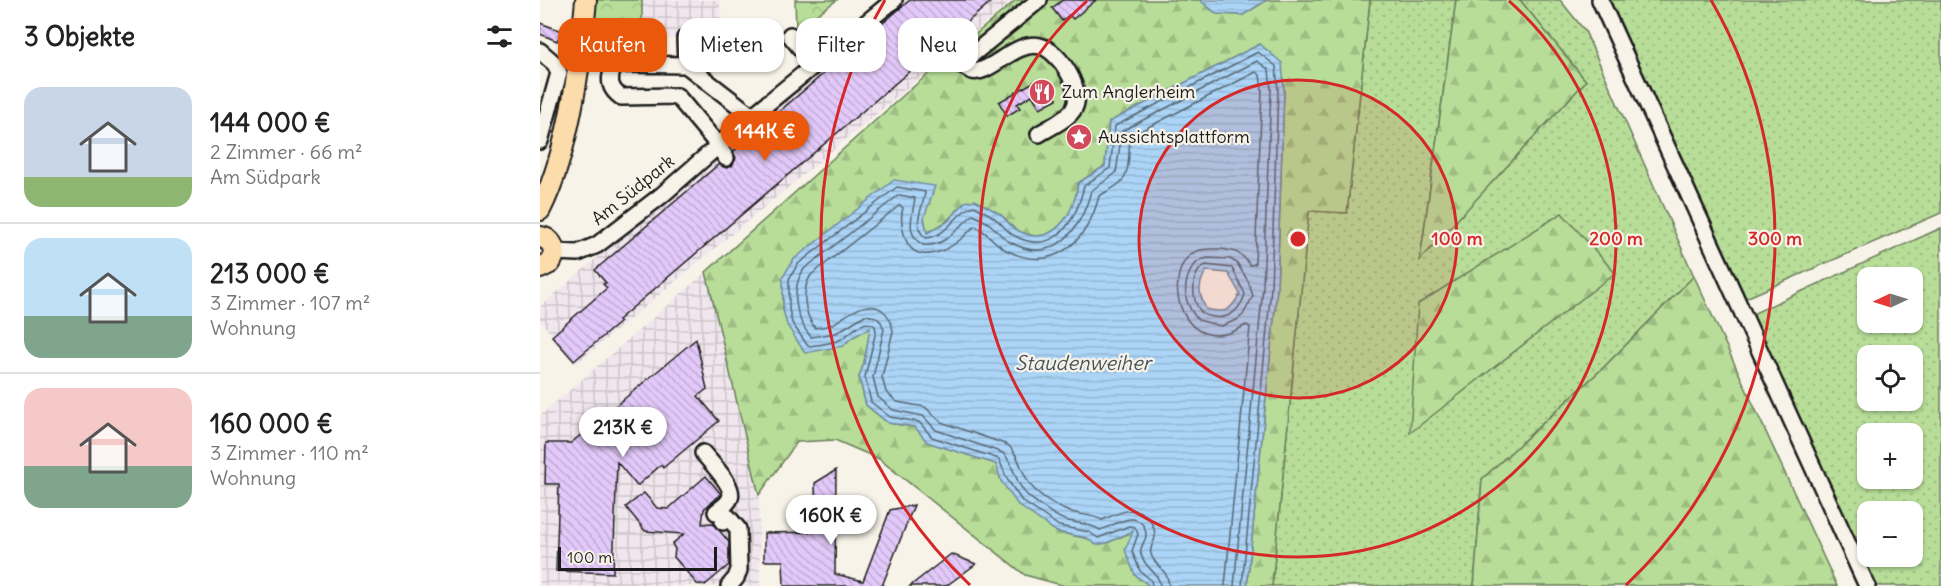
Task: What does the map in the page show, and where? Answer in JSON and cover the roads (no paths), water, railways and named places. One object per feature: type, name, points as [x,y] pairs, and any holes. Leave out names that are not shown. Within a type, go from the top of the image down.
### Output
[{"type":"main road","points":[[540,210],[546,199],[571,112],[586,0]]},
{"type":"main road","points":[[540,237],[552,243],[555,252],[550,263],[540,268]]},
{"type":"street","name":"Am Südpark","points":[[872,18],[894,0]]},
{"type":"street","points":[[1039,0],[968,58],[963,66],[973,71],[983,70],[1027,46],[1043,47],[1052,52],[1061,61],[1072,81],[1077,98],[1075,108],[1067,116],[1039,134]]},
{"type":"street","points":[[1600,0],[1867,586]]},
{"type":"street","points":[[790,35],[796,42]]},
{"type":"street","points":[[540,51],[555,64],[559,73],[540,141]]},
{"type":"street","points":[[679,65],[622,64],[613,68],[610,77],[611,86],[621,97],[677,96],[722,152]]},
{"type":"street","points":[[695,72],[752,116]]},
{"type":"street","name":"Am Südpark","points":[[555,252],[578,253],[597,245],[722,152],[752,116],[802,84],[810,72]]},
{"type":"street","points":[[703,453],[731,487],[730,498],[720,517],[728,517],[738,529],[739,570],[729,586]]},
{"type":"water","points":[[1200,0],[1267,0],[1243,15],[1217,14]]},
{"type":"water","name":"Staudenweiher","points":[[1260,44],[1282,63],[1284,90],[1277,288],[1247,586],[1150,586],[1135,575],[1125,550],[1133,531],[1107,543],[1096,545],[1087,538],[1057,532],[1018,505],[1001,481],[996,464],[927,442],[915,427],[888,423],[866,405],[859,377],[864,363],[870,328],[851,338],[843,346],[805,353],[787,325],[783,310],[783,277],[793,260],[894,180],[935,186],[924,218],[927,233],[947,222],[965,202],[975,200],[1000,214],[1017,230],[1030,235],[1041,235],[1060,226],[1072,206],[1078,183],[1105,166],[1109,122]],"holes":[[[1206,271],[1228,273],[1240,294],[1227,310],[1206,309],[1200,290]]]},
{"type":"place","name":"Zum Anglerheim","points":[[1042,92]]},
{"type":"place","name":"Aussichtsplattform","points":[[1079,137]]}]
